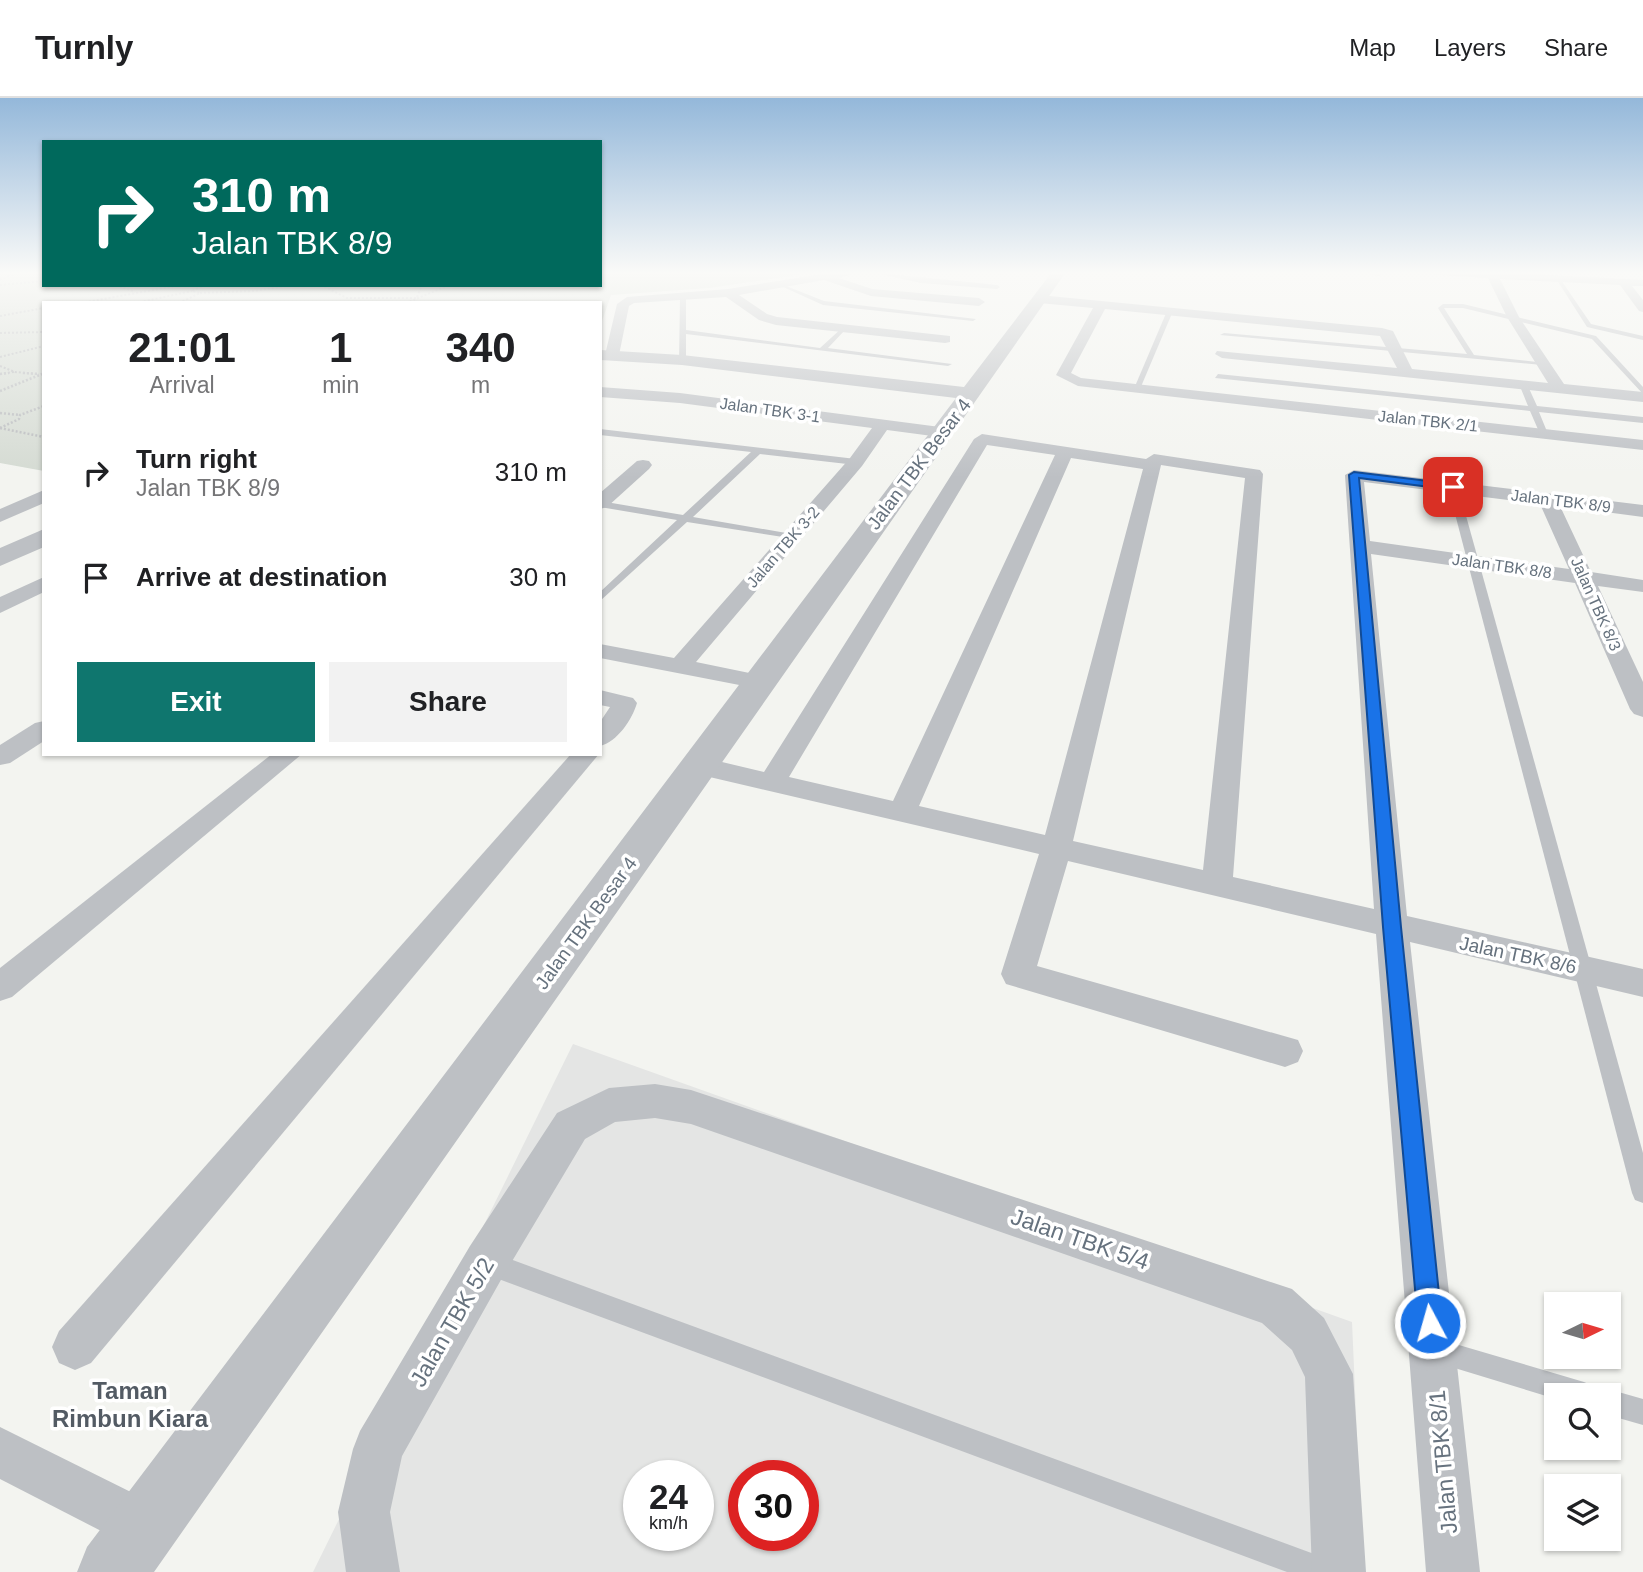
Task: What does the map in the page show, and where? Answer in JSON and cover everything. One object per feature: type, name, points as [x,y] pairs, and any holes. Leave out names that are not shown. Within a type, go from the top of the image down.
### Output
[{"type":"street","name":"Jalan TBK Besar 4","points":[[112,1572],[701,766],[940,432],[959,379],[997,341]]},
{"type":"street","name":"Jalan TBK 2/1","points":[[1081,341],[1063,375],[1078,382],[1643,445]]},
{"type":"street","points":[[1214,397],[1223,341]]},
{"type":"street","points":[[1391,341],[1407,373]]},
{"type":"street","points":[[1528,341],[1559,388]]},
{"type":"street","points":[[1222,354],[1643,394]]},
{"type":"street","points":[[606,355],[959,379]]},
{"type":"street","name":"Jalan TBK 3-1","points":[[602,392],[680,398],[940,432]]},
{"type":"street","name":"Jalan TBK 3-2","points":[[680,666],[856,462],[882,426]]},
{"type":"street","points":[[771,782],[982,439],[1152,465]]},
{"type":"street","points":[[902,813],[1065,452]]},
{"type":"street","points":[[1217,886],[1254,474],[1154,460],[1056,849],[1018,974],[1285,1051]]},
{"type":"street","points":[[602,502],[643,465]]},
{"type":"street","name":"Jalan TBK 8/9","points":[[1354,475],[1643,511]]},
{"type":"street","name":"Jalan TBK 8/1","points":[[1354,475],[1392,927],[1453,1572]]},
{"type":"street","points":[[0,516],[42,497]]},
{"type":"street","name":"Jalan TBK 8/3","points":[[1547,499],[1643,709]]},
{"type":"street","points":[[0,532],[42,513]]},
{"type":"street","points":[[0,558],[42,538]]},
{"type":"street","name":"Jalan TBK 8/8","points":[[1360,546],[1643,586]]},
{"type":"street","points":[[0,606],[42,584]]},
{"type":"street","points":[[602,651],[760,682]]},
{"type":"street","points":[[602,698],[624,703],[621,714],[602,736]]},
{"type":"street","points":[[0,757],[42,730]]},
{"type":"street","points":[[0,987],[287,756]]},
{"type":"street","points":[[75,1347],[584,756]]},
{"type":"street","name":"Jalan TBK 8/6","points":[[701,766],[1643,984]]},
{"type":"street","name":"Jalan TBK 5/4","points":[[608,1105],[655,1101],[691,1107],[1276,1305],[1308,1334],[1329,1374],[1339,1572]]},
{"type":"street","name":"Jalan TBK 5/2","points":[[373,1572],[364,1512],[378,1449],[486,1262],[571,1126],[608,1105]]},
{"type":"street","points":[[0,1451],[144,1527]]},
{"type":"lane","points":[[682,360],[683,341]]},
{"type":"lane","points":[[751,341],[822,350],[959,379]]},
{"type":"lane","points":[[822,350],[831,341]]},
{"type":"lane","points":[[1136,389],[1157,341]]},
{"type":"lane","points":[[1290,341],[1542,363]]},
{"type":"lane","points":[[1462,341],[1472,357]]},
{"type":"lane","points":[[1600,341],[1643,394]]},
{"type":"lane","points":[[1218,376],[1643,420]]},
{"type":"lane","points":[[1523,384],[1544,434]]},
{"type":"lane","points":[[602,433],[856,462]]},
{"type":"lane","points":[[602,596],[760,449]]},
{"type":"lane","points":[[1453,487],[1643,1194]]},
{"type":"lane","points":[[602,504],[792,537]]},
{"type":"lane","points":[[486,1262],[1325,1572]]},
{"type":"lane","points":[[1433,1349],[1545,1383]]},
{"type":"lane","points":[[1621,1406],[1643,1412]]},
{"type":"path","points":[[0,357],[42,346]]},
{"type":"path","points":[[0,366],[15,372]]},
{"type":"path","points":[[0,374],[42,374]]},
{"type":"path","points":[[0,391],[42,374]]},
{"type":"path","points":[[0,413],[20,415],[42,407]]},
{"type":"path","points":[[0,428],[19,419],[20,415]]},
{"type":"path","points":[[0,428],[42,437]]},
{"type":"shaded area","points":[[0,341],[42,341],[42,471],[0,463]]},
{"type":"shaded area","points":[[573,1044],[1352,1322],[1363,1572],[313,1572]]},
{"type":"district","name":"Taman Rimbun Kiara","points":[[130,1404]]},
{"type":"route","points":[[1430,1323],[1392,927],[1354,475],[1453,487]]}]
